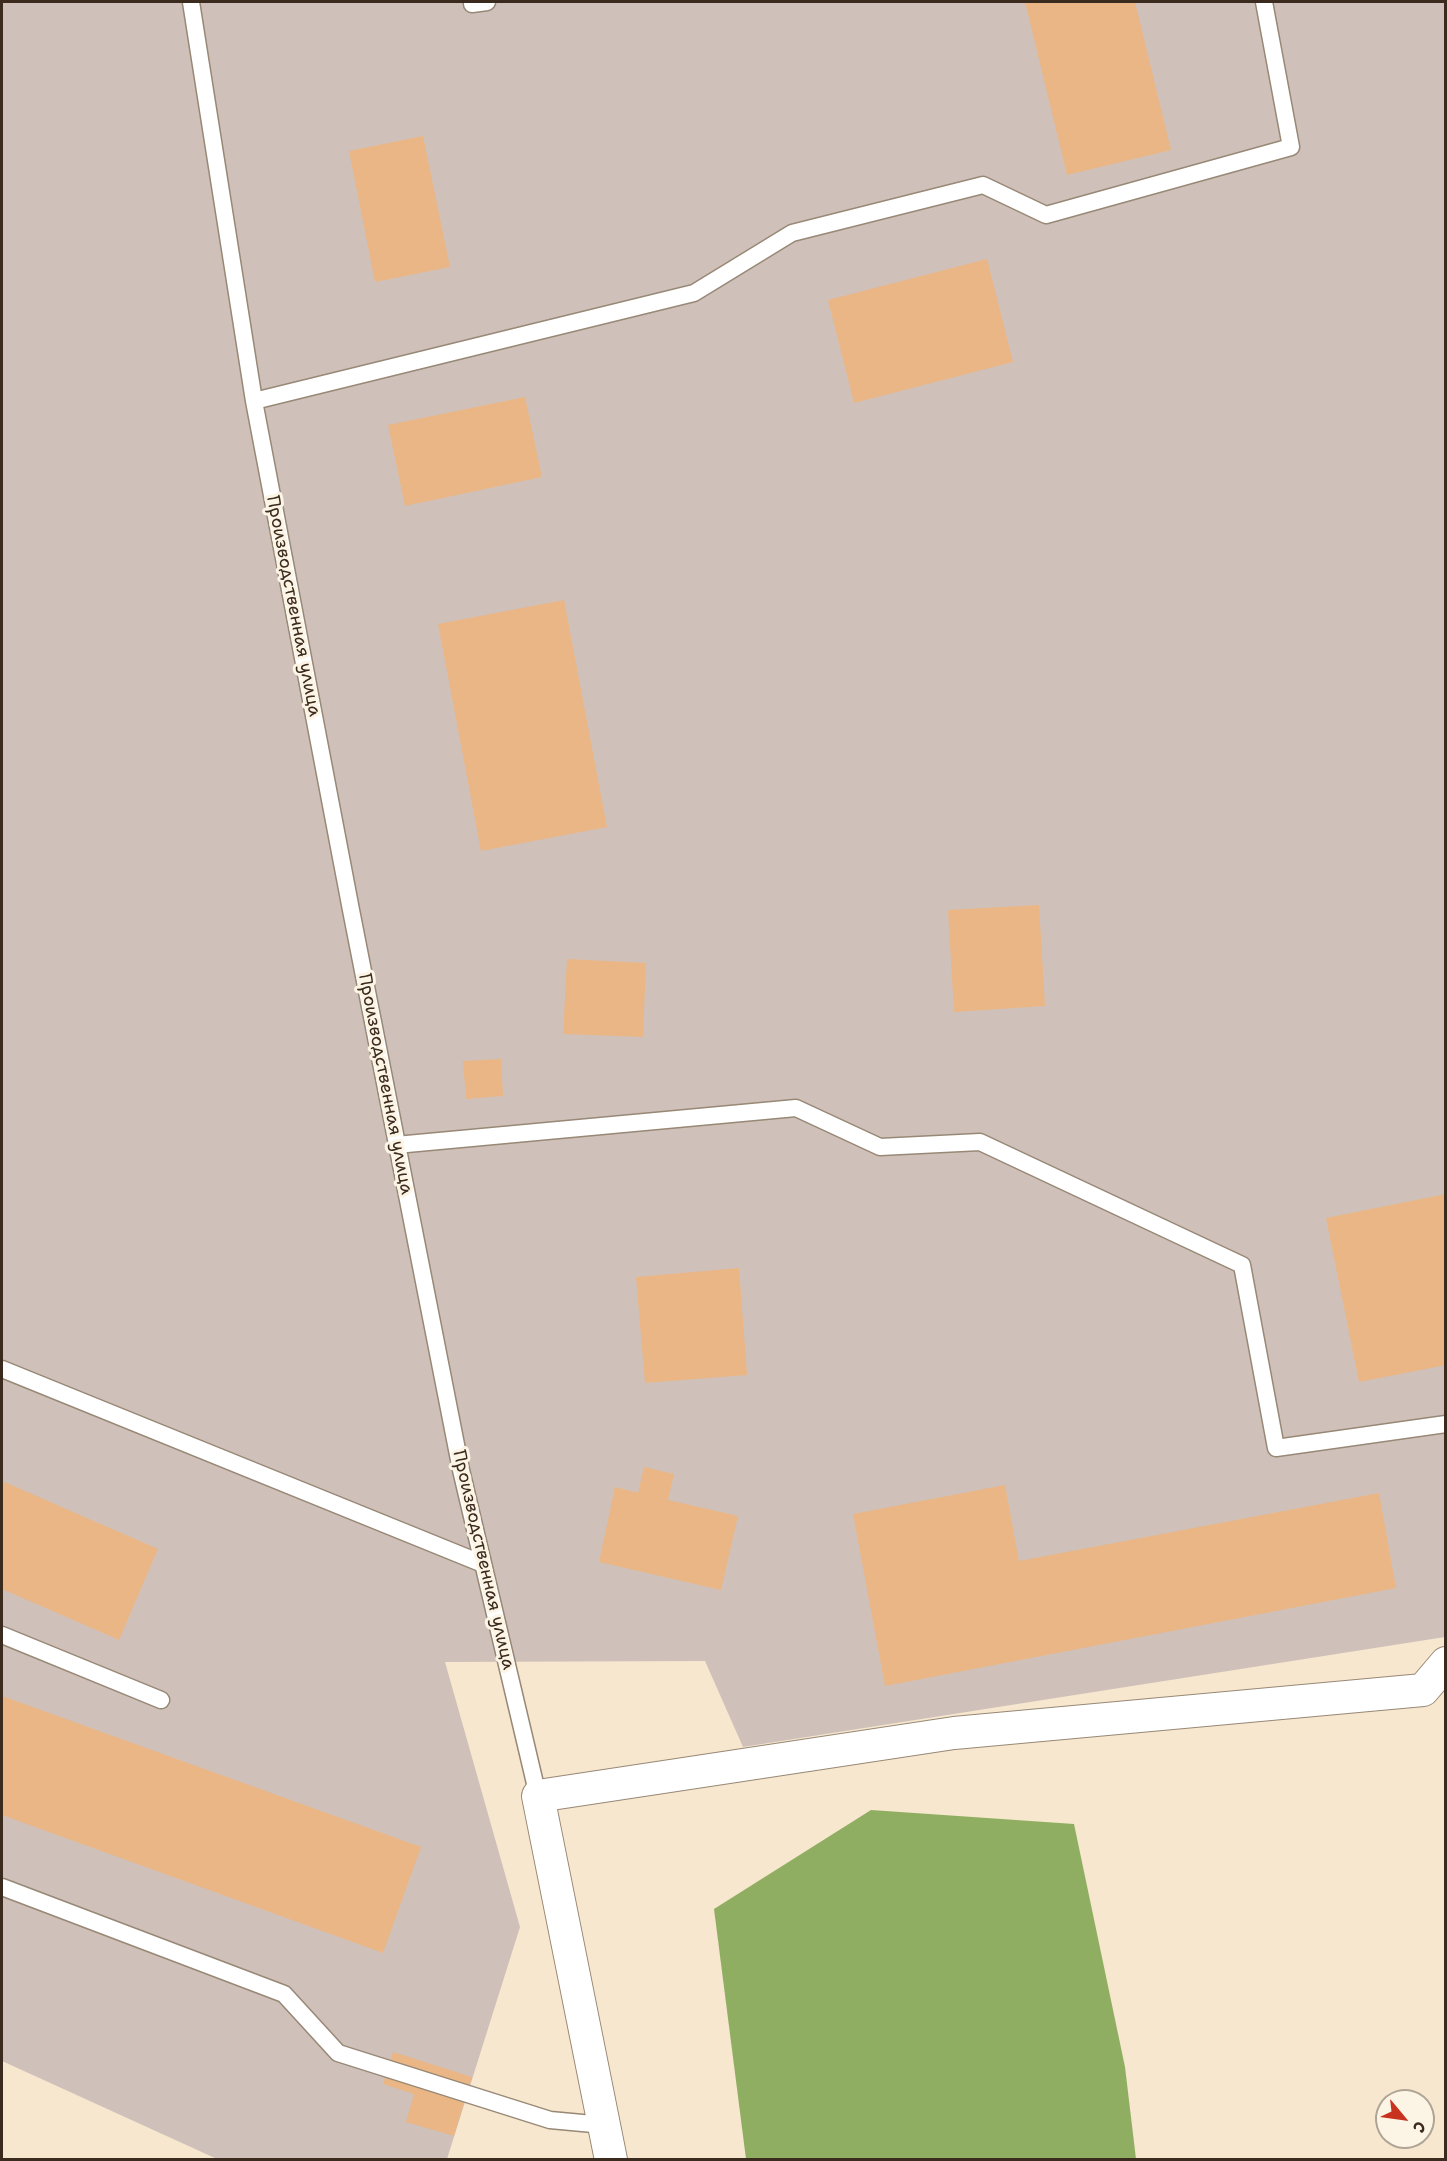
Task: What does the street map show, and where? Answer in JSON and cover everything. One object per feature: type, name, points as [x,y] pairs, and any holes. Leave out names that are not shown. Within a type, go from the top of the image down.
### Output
[{"type":"street","points":[[538,1796],[954,1733],[1423,1690],[1446,1663]]},
{"type":"street","name":"Производственная улица","points":[[538,1796],[611,2160]]},
{"type":"lane","name":"Производственная улица","points":[[191,2],[254,401],[396,1145],[458,1459],[538,1796]]},
{"type":"lane","points":[[472,2],[472,4],[487,2]]},
{"type":"lane","points":[[254,401],[694,293],[792,232],[983,184],[1046,215],[1291,147],[1264,2]]},
{"type":"lane","points":[[396,1145],[796,1108],[880,1147],[980,1142],[1242,1265],[1276,1448],[1446,1424]]},
{"type":"lane","points":[[2,1369],[483,1564]]},
{"type":"lane","points":[[2,1635],[161,1700]]},
{"type":"lane","points":[[2,1887],[284,1994],[338,2054],[550,2120],[604,2125]]},
{"type":"shaded area","points":[[2,2],[1445,2],[1445,1637],[743,1747],[705,1661],[445,1662],[520,1927],[447,2159],[217,2159],[2,2061]]},
{"type":"green space","points":[[871,1810],[1074,1824],[1125,2067],[1136,2159],[746,2159],[714,1909]]},
{"type":"building","points":[[1025,2],[1135,2],[1171,150],[1067,175]]},
{"type":"building","points":[[423,136],[450,267],[375,282],[349,151]]},
{"type":"building","points":[[987,259],[1013,362],[854,403],[828,300]]},
{"type":"building","points":[[525,397],[542,477],[405,506],[388,425]]},
{"type":"building","points":[[564,600],[607,827],[481,851],[438,624]]},
{"type":"building","points":[[1039,905],[1045,1006],[954,1012],[948,910]]},
{"type":"building","points":[[567,959],[646,963],[643,1037],[563,1034]]},
{"type":"building","points":[[501,1059],[503,1096],[466,1099],[463,1061]]},
{"type":"building","points":[[1446,1194],[1446,1365],[1359,1382],[1326,1218]]},
{"type":"building","points":[[739,1268],[747,1375],[645,1383],[636,1277]]},
{"type":"building","points":[[644,1467],[674,1474],[668,1500],[738,1516],[721,1590],[599,1562],[615,1487],[638,1493]]},
{"type":"building","points":[[2,1481],[158,1549],[119,1640],[2,1589]]},
{"type":"building","points":[[1005,1485],[1019,1561],[1379,1493],[1396,1588],[885,1686],[853,1514]]},
{"type":"building","points":[[2,1696],[421,1847],[383,1953],[2,1815]]},
{"type":"building","points":[[393,2052],[472,2077],[454,2136],[406,2122],[414,2094],[383,2084]]}]
